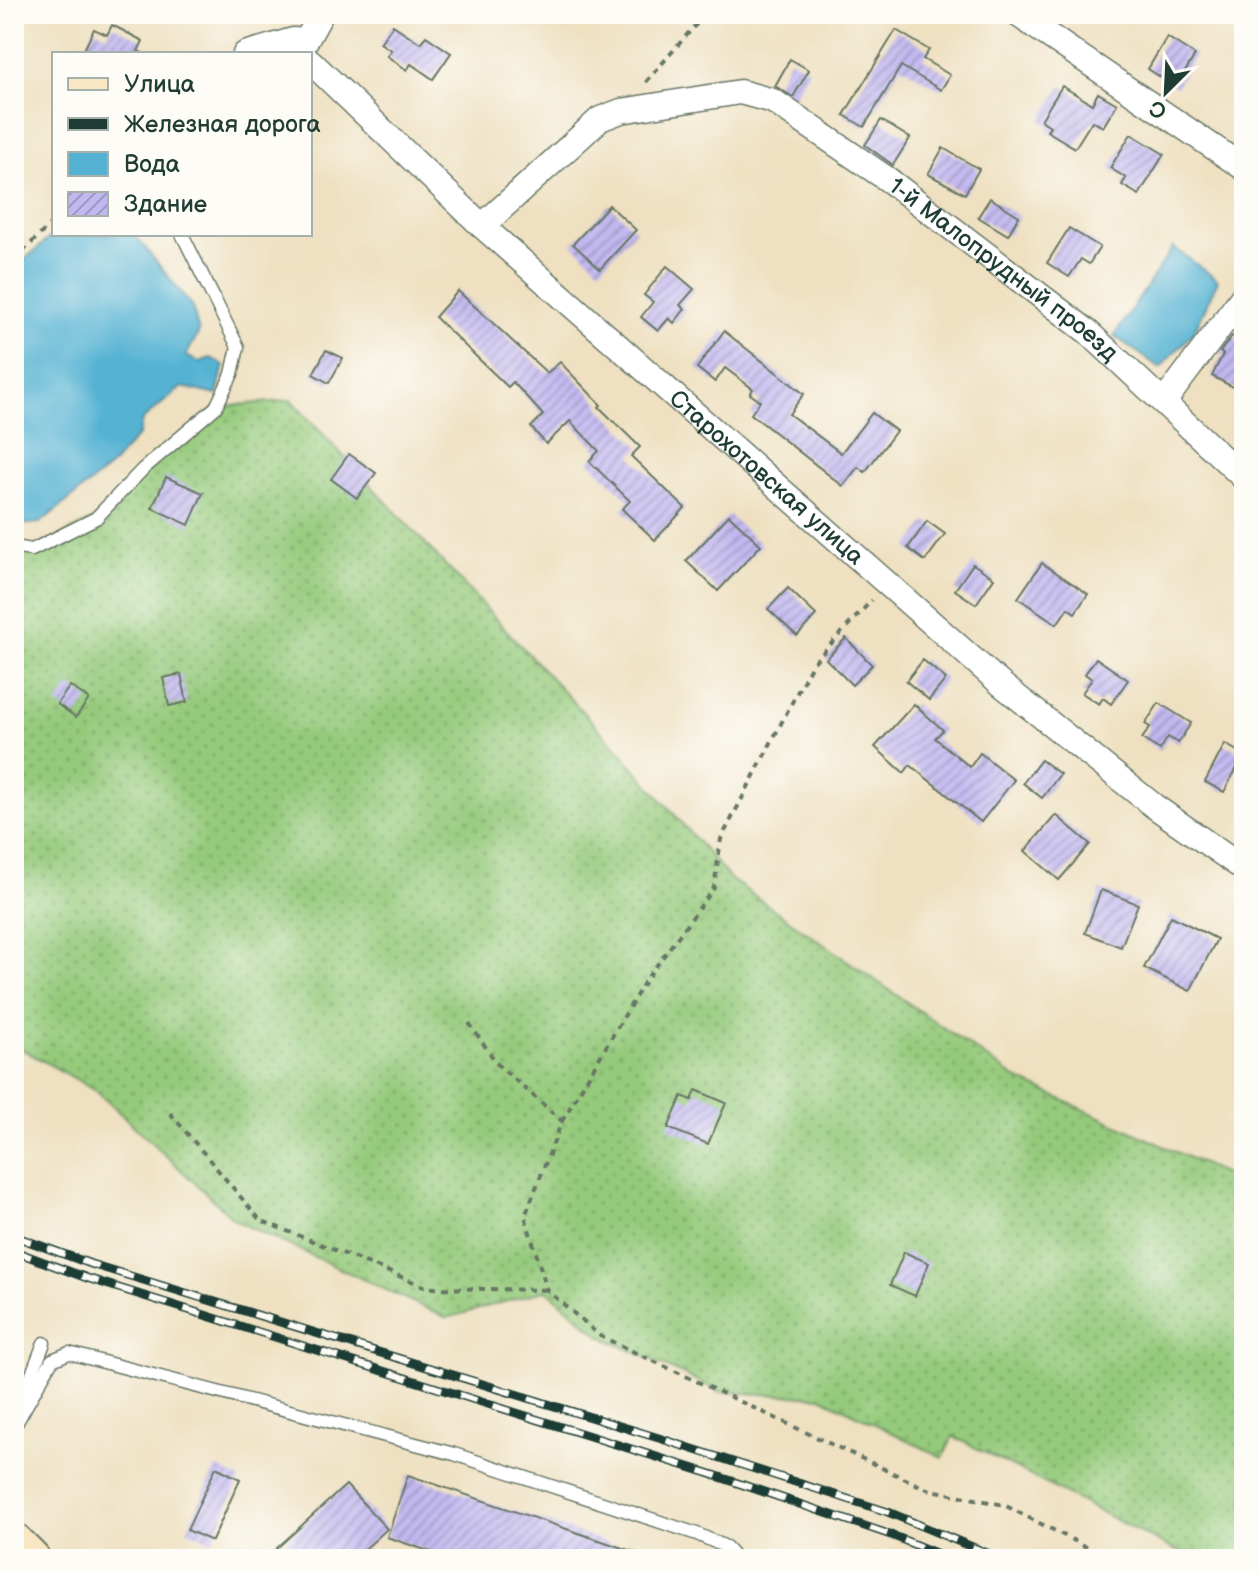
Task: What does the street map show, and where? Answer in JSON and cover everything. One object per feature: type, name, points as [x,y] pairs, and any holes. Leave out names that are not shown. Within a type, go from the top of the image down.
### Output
[{"type":"main road","points":[[14,1541],[32,1559]]},
{"type":"street","points":[[252,52],[293,40],[308,52],[321,14]]},
{"type":"street","points":[[1017,14],[1244,168]]},
{"type":"street","name":"Старохотовская улица","points":[[312,56],[482,226],[1001,684],[1154,806],[1244,869]]},
{"type":"street","name":"1-й Малопрудный проезд","points":[[621,111],[740,92],[773,101],[890,181],[1088,332],[1244,478]]},
{"type":"street","points":[[482,226],[600,119],[621,111]]},
{"type":"street","points":[[1164,402],[1244,295]]},
{"type":"lane","points":[[14,547],[32,550],[96,518],[143,469],[216,407],[232,374],[238,347],[183,236]]},
{"type":"lane","points":[[14,1424],[44,1343]]},
{"type":"lane","points":[[14,1424],[52,1360],[69,1353],[454,1454],[697,1534],[726,1547],[737,1559]]},
{"type":"path","points":[[621,111],[705,14]]},
{"type":"path","points":[[14,260],[52,223]]},
{"type":"path","points":[[887,584],[812,664],[721,839],[714,888],[645,981],[562,1121],[525,1216],[547,1290],[600,1336],[927,1489],[1004,1505],[1110,1559]]},
{"type":"path","points":[[469,1023],[498,1065],[562,1121]]},
{"type":"path","points":[[170,1113],[260,1220],[429,1288],[547,1290]]},
{"type":"green space","points":[[291,400],[623,755],[730,879],[1017,1079],[1244,1183],[1244,1559],[1192,1559],[953,1436],[943,1458],[821,1397],[721,1392],[600,1336],[547,1290],[447,1318],[236,1221],[94,1089],[14,1045],[14,547],[32,550],[96,518],[216,407]]},
{"type":"water","points":[[52,236],[136,236],[192,306],[199,332],[186,356],[199,362],[211,358],[224,365],[217,395],[182,387],[142,420],[139,434],[110,467],[40,523],[20,525],[21,511],[14,512],[14,269]]},
{"type":"water","points":[[1173,247],[1218,280],[1194,332],[1160,368],[1114,336]]},
{"type":"building","points":[[112,25],[143,41],[140,52],[83,52],[94,29],[107,35]]},
{"type":"building","points":[[393,25],[420,43],[426,36],[451,53],[433,79],[411,64],[407,70],[387,56],[391,50],[380,43]]},
{"type":"building","points":[[896,30],[929,50],[923,59],[950,75],[941,90],[901,66],[864,127],[844,115]]},
{"type":"building","points":[[1167,37],[1195,55],[1176,87],[1148,69]]},
{"type":"building","points":[[790,59],[809,70],[793,97],[775,86]]},
{"type":"building","points":[[1062,86],[1092,104],[1098,93],[1117,104],[1103,127],[1092,121],[1075,148],[1047,131],[1050,126],[1041,120]]},
{"type":"building","points":[[881,120],[910,138],[893,165],[865,145]]},
{"type":"building","points":[[1131,134],[1164,154],[1139,195],[1122,185],[1126,178],[1110,168]]},
{"type":"building","points":[[943,148],[979,169],[965,194],[928,174]]},
{"type":"building","points":[[990,198],[1019,216],[1008,235],[978,217]]},
{"type":"building","points":[[609,205],[636,230],[600,269],[573,244]]},
{"type":"building","points":[[1069,228],[1100,247],[1089,264],[1081,259],[1069,277],[1047,263]]},
{"type":"building","points":[[667,266],[694,289],[680,305],[685,309],[674,323],[669,318],[658,331],[641,317],[653,302],[644,295]]},
{"type":"building","points":[[458,291],[547,373],[560,362],[601,405],[599,407],[640,447],[631,456],[685,508],[655,540],[622,509],[630,501],[589,461],[599,451],[570,421],[546,444],[531,427],[543,415],[513,382],[508,387],[435,317]]},
{"type":"building","points":[[724,331],[804,394],[789,414],[841,453],[872,413],[896,431],[865,472],[858,467],[843,486],[751,414],[760,401],[750,394],[753,389],[725,368],[715,382],[697,368]]},
{"type":"building","points":[[1232,336],[1244,343],[1244,393],[1212,376],[1223,354],[1220,352]]},
{"type":"building","points":[[326,350],[343,358],[329,383],[313,374]]},
{"type":"building","points":[[349,454],[376,473],[357,498],[331,479]]},
{"type":"building","points":[[166,477],[203,493],[189,525],[152,508]]},
{"type":"building","points":[[729,515],[761,545],[718,591],[686,561]]},
{"type":"building","points":[[927,521],[945,534],[925,561],[908,548]]},
{"type":"building","points":[[1042,563],[1088,594],[1075,613],[1068,608],[1057,624],[1018,598]]},
{"type":"building","points":[[973,564],[994,578],[976,604],[955,590]]},
{"type":"building","points":[[788,588],[816,615],[797,636],[768,609]]},
{"type":"building","points":[[846,638],[872,665],[852,685],[826,659]]},
{"type":"building","points":[[1096,658],[1128,680],[1111,704],[1103,698],[1099,704],[1082,693],[1092,679],[1085,674]]},
{"type":"building","points":[[923,660],[946,679],[929,700],[906,681]]},
{"type":"building","points":[[181,674],[187,702],[169,706],[163,678]]},
{"type":"building","points":[[70,686],[89,699],[76,717],[57,704]]},
{"type":"building","points":[[1159,703],[1191,723],[1178,743],[1168,737],[1160,750],[1142,739],[1150,727],[1145,724]]},
{"type":"building","points":[[914,704],[943,730],[935,738],[970,767],[980,753],[1014,780],[981,822],[910,765],[904,773],[875,747]]},
{"type":"building","points":[[1225,744],[1244,755],[1224,792],[1205,782]]},
{"type":"building","points":[[1041,760],[1060,774],[1042,798],[1023,783]]},
{"type":"building","points":[[1056,815],[1090,844],[1059,880],[1025,851]]},
{"type":"building","points":[[1101,890],[1138,904],[1121,947],[1085,933]]},
{"type":"building","points":[[1171,916],[1217,939],[1190,991],[1144,968]]},
{"type":"building","points":[[696,1090],[726,1103],[708,1144],[668,1128],[682,1096],[692,1100]]},
{"type":"building","points":[[904,1252],[929,1263],[915,1296],[890,1285]]},
{"type":"building","points":[[216,1467],[240,1479],[212,1541],[187,1530]]},
{"type":"building","points":[[408,1475],[646,1556],[645,1559],[452,1559],[387,1537]]},
{"type":"building","points":[[346,1485],[387,1529],[354,1559],[265,1559]]},
{"type":"railway","points":[[14,1236],[91,1264],[662,1439],[888,1512],[1001,1559]]},
{"type":"railway","points":[[14,1251],[87,1278],[714,1475],[894,1536],[950,1559]]}]
